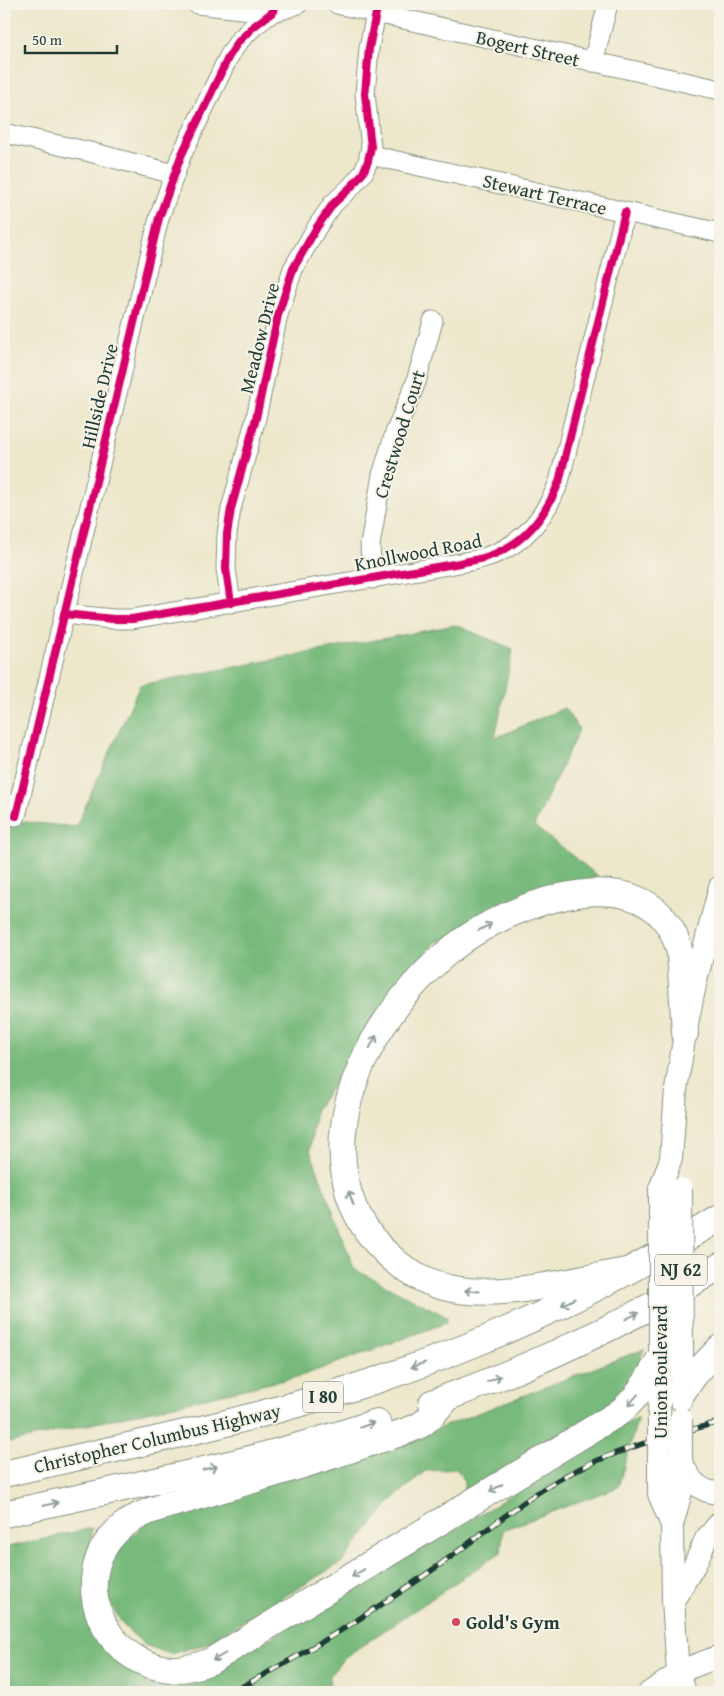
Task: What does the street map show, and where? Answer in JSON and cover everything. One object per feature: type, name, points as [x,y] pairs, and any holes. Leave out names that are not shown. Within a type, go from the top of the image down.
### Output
[{"type":"highway","points":[[626,1271],[521,1289],[486,1292],[448,1288],[416,1275],[401,1266],[376,1243],[357,1215],[350,1198],[344,1172],[342,1145],[348,1105],[364,1061],[382,1026],[406,993],[436,963],[478,931],[501,919],[524,909],[574,895],[595,892],[623,893],[647,903],[665,919],[677,940],[680,953],[685,1033]]},
{"type":"highway","name":"Christopher Columbus Highway","points":[[4,1474],[254,1416],[381,1378],[439,1358],[521,1324],[626,1271],[720,1218]]},
{"type":"highway","name":"Christopher Columbus Highway","points":[[4,1514],[267,1454],[359,1428],[449,1397],[532,1363],[602,1331],[720,1266]]},
{"type":"highway","points":[[681,1407],[696,1373],[720,1348]]},
{"type":"highway","points":[[449,1397],[422,1424],[306,1464],[152,1510],[126,1522],[105,1546],[98,1560],[95,1575],[96,1605],[101,1622],[109,1635],[130,1656],[159,1667],[170,1669],[186,1668],[211,1661],[628,1407],[667,1354]]},
{"type":"main road","name":"Union Boulevard","points":[[674,1452],[659,1423],[667,1354],[671,1159],[676,1090],[697,976],[720,887]]},
{"type":"main road","name":"Union Boulevard","points":[[667,1354],[681,1407],[674,1452],[659,1494],[672,1525],[673,1601],[679,1685]]},
{"type":"main road","points":[[674,1452],[696,1485],[709,1492],[720,1493]]},
{"type":"main road","points":[[673,1601],[695,1564],[706,1539],[720,1523]]},
{"type":"main road","points":[[679,1685],[720,1656]]},
{"type":"street","points":[[197,4],[274,11],[298,4]]},
{"type":"street","name":"Bogert Street","points":[[337,4],[720,90]]},
{"type":"street","points":[[593,62],[608,4]]},
{"type":"street","name":"Hillside Drive","points":[[16,816],[151,248],[174,174],[228,58],[238,42],[253,27],[274,11]]},
{"type":"street","name":"Meadow Drive","points":[[231,603],[226,569],[227,534],[231,510],[256,418],[278,315],[293,269],[333,204],[363,173],[372,148],[365,94],[369,48],[376,13]]},
{"type":"street","points":[[4,133],[90,152],[174,174]]},
{"type":"street","name":"Stewart Terrace","points":[[370,155],[720,233]]},
{"type":"street","name":"Knollwood Road","points":[[64,614],[113,620],[132,619],[372,579],[486,557],[513,544],[547,510],[559,482],[625,212]]},
{"type":"street","name":"Crestwood Court","points":[[372,579],[370,545],[382,475],[395,433],[416,382],[433,321]]},
{"type":"street","points":[[648,1692],[679,1685]]},
{"type":"green space","points":[[455,625],[513,649],[495,738],[564,708],[579,729],[534,826],[598,876],[434,943],[316,1109],[310,1150],[354,1269],[447,1317],[446,1323],[301,1376],[4,1444],[4,820],[76,827],[140,685]]},
{"type":"green space","points":[[644,1349],[630,1386],[610,1405],[464,1495],[464,1482],[457,1469],[425,1471],[390,1502],[342,1562],[203,1645],[170,1654],[145,1645],[123,1625],[106,1596],[109,1568],[125,1542],[148,1521],[390,1447]]},
{"type":"green space","points":[[638,1417],[618,1487],[503,1530],[501,1552],[345,1657],[330,1675],[329,1692],[4,1692],[4,1548],[92,1528],[85,1602],[97,1641],[130,1669],[172,1685],[215,1671],[477,1516]]},
{"type":"railway","points":[[232,1692],[363,1617],[454,1555],[517,1507],[567,1475],[623,1450],[720,1422]]},
{"type":"cycle path","points":[[16,816],[159,218],[181,156],[228,58],[238,42],[253,27],[274,11]]},
{"type":"cycle path","points":[[231,603],[226,569],[227,534],[231,509],[256,418],[278,315],[293,269],[317,227],[333,204],[363,173],[368,161],[371,147],[365,94],[369,48],[376,13]]},
{"type":"cycle path","points":[[64,614],[132,619],[476,560],[499,552],[511,545],[522,537],[540,518],[559,482],[625,212]]},
{"type":"place","name":"Gold's Gym","points":[[456,1622]]}]
